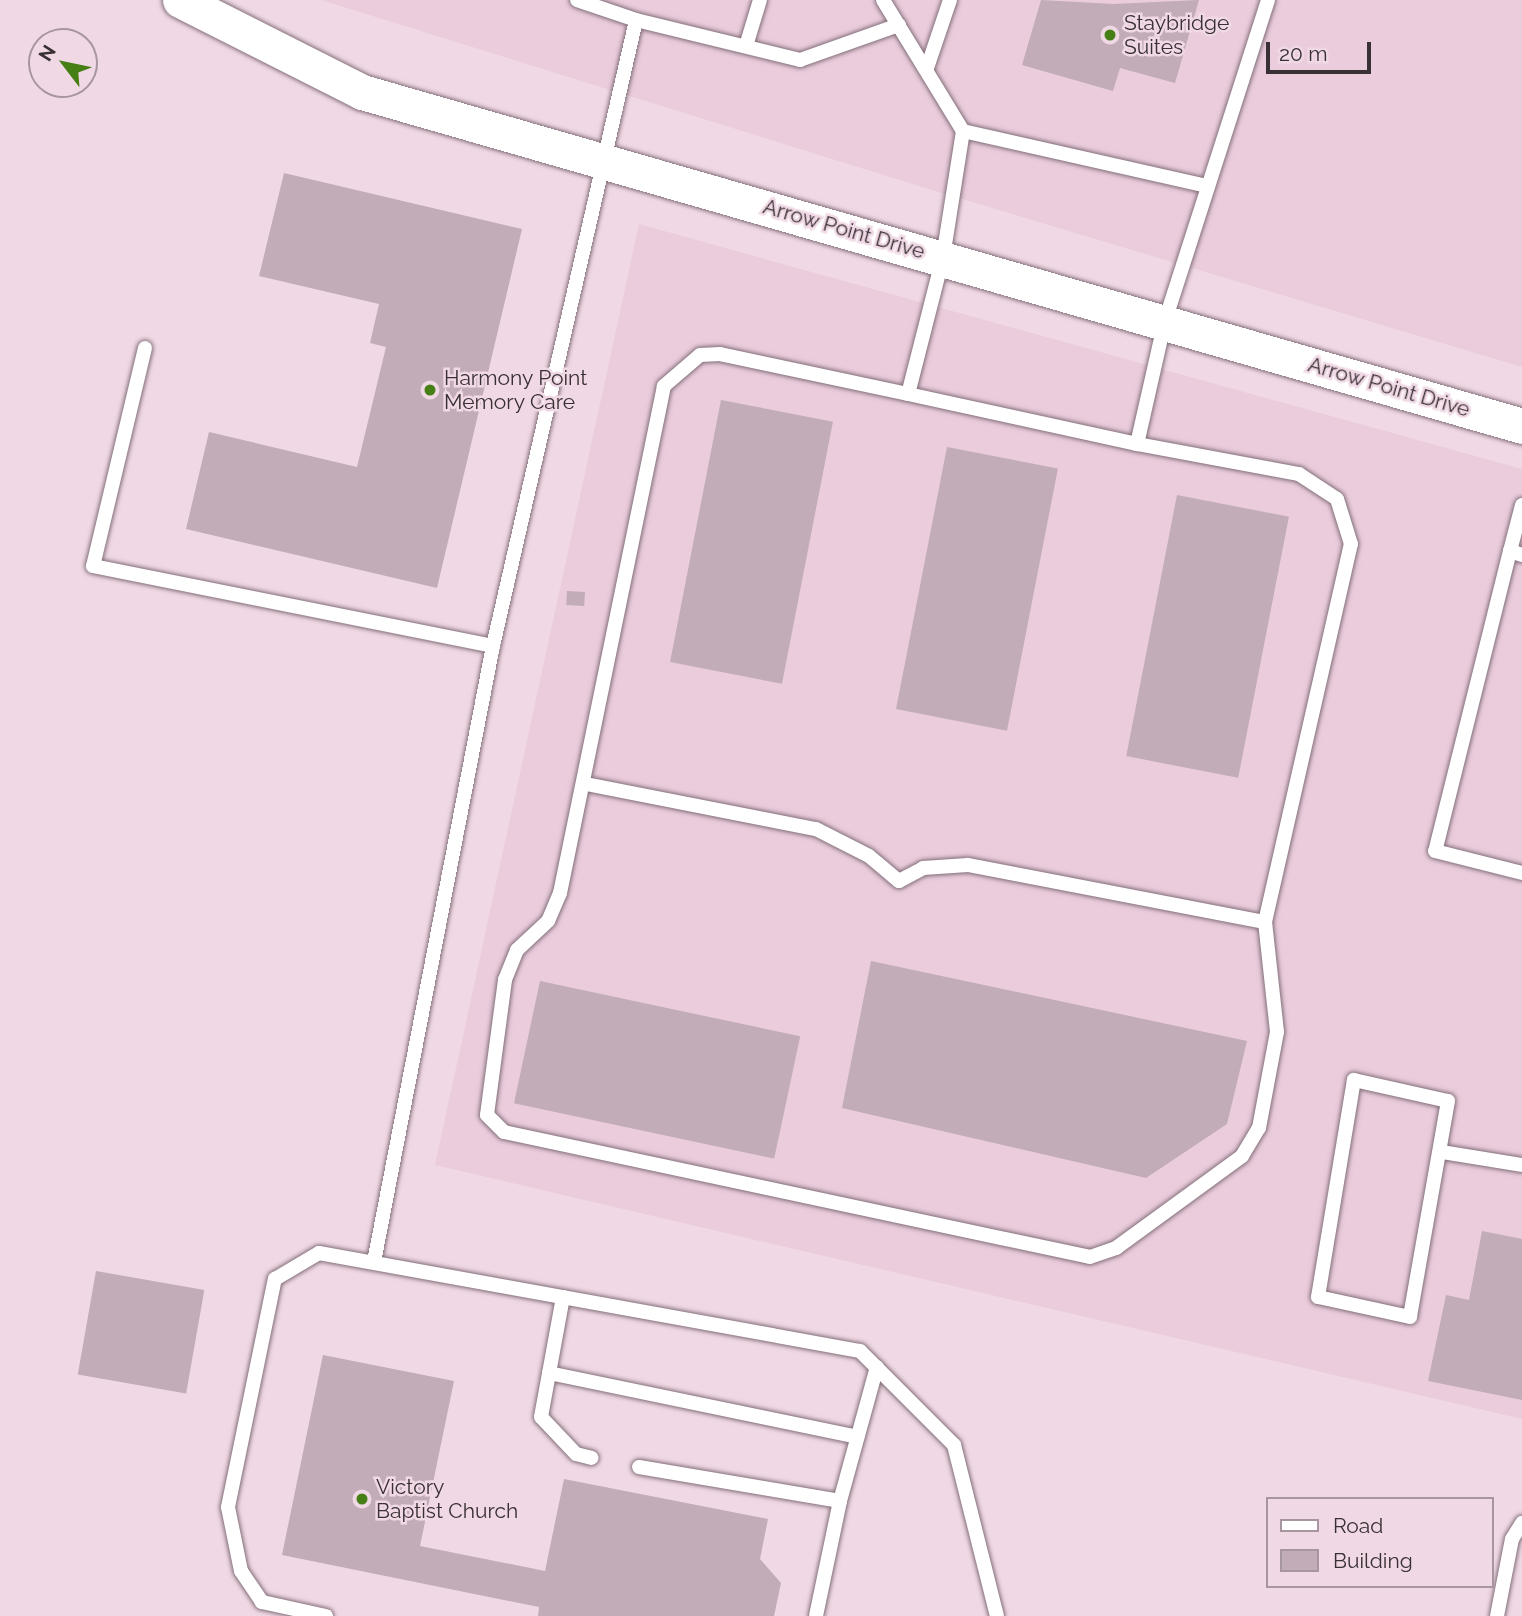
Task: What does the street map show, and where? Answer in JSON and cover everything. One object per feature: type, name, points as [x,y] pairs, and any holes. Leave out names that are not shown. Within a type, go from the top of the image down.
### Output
[{"type":"street","name":"Arrow Point Drive","points":[[180,0],[362,92],[943,257],[1522,426]]},
{"type":"lane","points":[[577,0],[636,20],[800,60],[899,25]]},
{"type":"lane","points":[[746,46],[760,0]]},
{"type":"lane","points":[[883,0],[927,68],[963,131],[943,257],[908,394]]},
{"type":"lane","points":[[927,68],[950,0]]},
{"type":"lane","points":[[1137,444],[1165,321],[1268,0]]},
{"type":"lane","points":[[374,1262],[493,646],[599,160],[636,20]]},
{"type":"lane","points":[[963,131],[1208,186]]},
{"type":"lane","points":[[145,348],[93,566],[493,646]]},
{"type":"lane","points":[[720,354],[908,394],[1137,444],[1299,474],[1336,499],[1347,523],[1351,544],[1265,922],[1277,1032],[1259,1128],[1242,1156],[1116,1248],[1090,1257],[504,1132],[487,1115],[505,980],[517,950],[548,921],[556,902],[586,784],[664,386],[700,355],[720,354]]},
{"type":"lane","points":[[1522,505],[1516,553],[1435,851],[1522,873]]},
{"type":"lane","points":[[586,784],[816,830],[852,845],[899,881],[923,868],[968,865],[1265,922]]},
{"type":"lane","points":[[1354,1080],[1448,1101],[1443,1152],[1410,1317],[1318,1297],[1354,1080]]},
{"type":"lane","points":[[1443,1152],[1522,1165]]},
{"type":"lane","points":[[326,1616],[261,1602],[242,1571],[228,1507],[275,1279],[319,1253],[860,1351],[954,1445],[997,1616]]},
{"type":"lane","points":[[563,1297],[541,1416],[576,1454],[592,1458]]},
{"type":"lane","points":[[816,1616],[840,1501],[877,1367]]},
{"type":"lane","points":[[549,1373],[857,1437]]},
{"type":"lane","points":[[639,1467],[840,1501]]},
{"type":"lane","points":[[1497,1616],[1512,1539],[1522,1523]]},
{"type":"shaded area","points":[[321,0],[1522,0],[1522,367],[922,187]]},
{"type":"shaded area","points":[[639,224],[1522,469],[1522,1419],[435,1165]]},
{"type":"building","name":"Staybridge Suites","points":[[1041,0],[1113,4],[1199,0],[1175,83],[1120,68],[1113,91],[1022,65]]},
{"type":"building","name":"Harmony Point Memory Care","points":[[284,173],[522,229],[437,588],[186,529],[209,432],[357,467],[386,347],[370,343],[379,304],[259,276]]},
{"type":"building","points":[[721,400],[833,422],[782,684],[670,662]]},
{"type":"building","points":[[947,447],[1058,469],[1007,731],[896,709]]},
{"type":"building","points":[[1177,495],[1289,517],[1238,778],[1126,756]]},
{"type":"building","points":[[567,591],[585,592],[584,606],[566,605]]},
{"type":"building","points":[[871,961],[1247,1041],[1227,1124],[1146,1178],[842,1108]]},
{"type":"building","points":[[540,981],[800,1036],[774,1159],[514,1103]]},
{"type":"building","points":[[1482,1231],[1522,1239],[1522,1400],[1428,1381],[1446,1295],[1469,1300]]},
{"type":"building","points":[[96,1271],[204,1290],[186,1394],[78,1374]]},
{"type":"building","name":"Victory Baptist Church","points":[[323,1355],[454,1381],[420,1546],[545,1571],[564,1479],[768,1519],[760,1559],[781,1583],[774,1616],[538,1616],[539,1607],[282,1555]]},
{"type":"place","name":"Staybridge Suites","points":[[1110,35]]},
{"type":"place","name":"Harmony Point Memory Care","points":[[430,390]]},
{"type":"place","name":"Victory Baptist Church","points":[[362,1499]]}]
